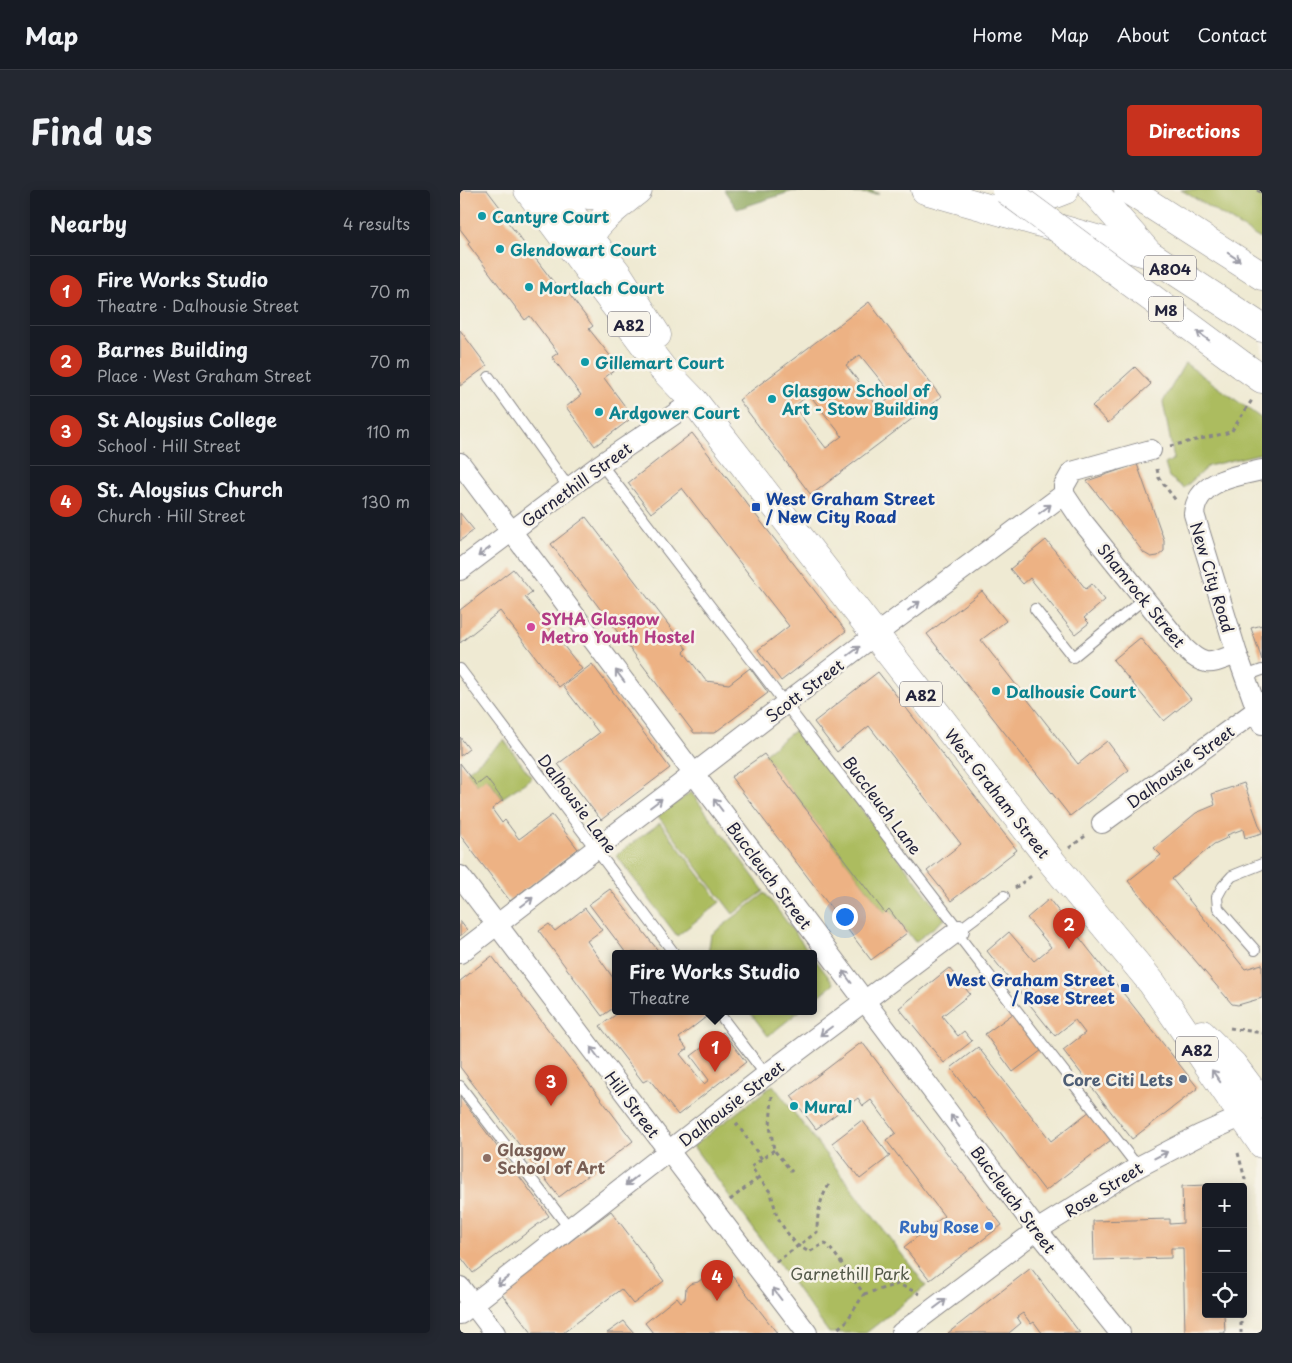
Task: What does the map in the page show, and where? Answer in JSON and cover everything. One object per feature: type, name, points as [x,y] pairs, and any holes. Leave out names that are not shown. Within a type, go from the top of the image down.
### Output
[{"type":"main road","name":"A82","points":[[528,190],[544,213],[586,250]]},
{"type":"main road","name":"A82","points":[[553,190],[586,250]]},
{"type":"main road","points":[[572,190],[576,193],[599,196],[634,190]]},
{"type":"main road","points":[[586,250],[609,213],[638,190]]},
{"type":"main road","name":"A804","points":[[925,190],[1002,198],[1148,254],[1262,328]]},
{"type":"main road","points":[[1002,198],[1065,190]]},
{"type":"main road","name":"A804","points":[[1093,190],[1148,254]]},
{"type":"main road","points":[[1128,190],[1206,238],[1262,276]]},
{"type":"main road","points":[[1142,190],[1206,238]]},
{"type":"main road","name":"M8","points":[[1002,198],[1090,253],[1259,386]]},
{"type":"main road","name":"West Graham Street","points":[[586,250],[662,368],[694,401],[1051,861],[1152,983],[1249,1112]]},
{"type":"main road","points":[[1152,983],[1232,1065],[1249,1112]]},
{"type":"main road","points":[[1232,1065],[1262,1075]]},
{"type":"main road","name":"A82","points":[[1249,1112],[1262,1144]]},
{"type":"street","name":"Garnethill Street","points":[[460,570],[601,464],[694,401]]},
{"type":"street","points":[[1064,494],[1064,486],[1072,472],[1151,450]]},
{"type":"street","name":"Buccleuch Street","points":[[460,463],[1036,1230],[1120,1333]]},
{"type":"street","name":"New City Road","points":[[1260,717],[1254,673],[1237,654],[1197,529],[1194,507],[1201,494],[1221,480],[1262,470]]},
{"type":"street","name":"Scott Street","points":[[460,952],[1064,494]]},
{"type":"street","name":"Shamrock Street","points":[[1064,494],[1082,521],[1184,648],[1196,659],[1204,663],[1237,654]]},
{"type":"street","name":"Dalhousie Street","points":[[1102,823],[1260,717]]},
{"type":"street","name":"Hill Street","points":[[460,876],[807,1333]]},
{"type":"street","name":"Dalhousie Street","points":[[466,1309],[763,1077],[959,930]]},
{"type":"street","name":"Rose Street","points":[[901,1333],[1036,1230],[1138,1167],[1249,1112]]},
{"type":"street","points":[[460,1287],[466,1309],[495,1333]]},
{"type":"lane","points":[[489,377],[569,488]]},
{"type":"lane","name":"Buccleuch Lane","points":[[601,464],[959,930],[962,940],[1138,1167]]},
{"type":"lane","points":[[1035,609],[1073,657],[1144,598]]},
{"type":"lane","name":"Dalhousie Lane","points":[[460,669],[672,950]]},
{"type":"lane","points":[[1255,950],[1218,908],[1217,897],[1223,886],[1232,876],[1262,864]]},
{"type":"lane","name":"Dalhousie Street","points":[[959,930],[1004,896]]},
{"type":"lane","points":[[720,1015],[763,1077]]},
{"type":"lane","points":[[460,1086],[570,1229]]},
{"type":"path","points":[[1257,190],[1262,194]]},
{"type":"path","points":[[1197,529],[1159,478],[1151,450],[1231,432],[1259,386]]},
{"type":"path","points":[[763,1077],[772,1094],[770,1126],[774,1150],[792,1172]]},
{"type":"path","points":[[725,1108],[762,1159]]},
{"type":"path","points":[[1245,1183],[1249,1112]]},
{"type":"path","points":[[774,1150],[751,1167],[771,1193],[777,1216],[781,1223],[798,1245],[809,1252],[825,1243],[864,1294]]},
{"type":"path","points":[[715,1212],[759,1177]]},
{"type":"path","points":[[762,1273],[817,1232],[817,1219],[823,1193],[831,1182]]},
{"type":"path","points":[[837,1333],[837,1329],[846,1322],[864,1294],[898,1284],[940,1304]]},
{"type":"path","points":[[1240,1318],[1241,1333]]},
{"type":"green space","points":[[724,190],[870,190],[879,194],[793,191],[737,209]]},
{"type":"green space","points":[[1181,190],[1262,190],[1262,240],[1183,191]]},
{"type":"green space","points":[[1185,363],[1262,419],[1262,453],[1208,466],[1184,488],[1169,477],[1165,464],[1174,459],[1163,402]]},
{"type":"green space","points":[[799,727],[945,919],[915,942],[890,910],[885,913],[764,754]]},
{"type":"green space","points":[[504,740],[532,778],[502,798],[487,778],[477,785],[467,772]]},
{"type":"green space","points":[[691,792],[764,891],[733,914],[658,816]]},
{"type":"green space","points":[[660,823],[720,902],[677,936],[616,855]]},
{"type":"green space","points":[[765,893],[808,950],[708,950],[711,935]]},
{"type":"green space","points":[[817,962],[834,984],[817,998]]},
{"type":"green space","points":[[752,1015],[795,1015],[768,1036]]},
{"type":"green space","name":"Garnethill Park","points":[[773,1085],[926,1286],[866,1333],[829,1333],[693,1146]]},
{"type":"building","points":[[460,190],[487,190],[506,215],[504,217],[561,292],[565,289],[593,326],[589,329],[619,367],[604,378],[633,417],[595,446],[566,407],[581,395],[552,357],[558,353],[530,316],[525,320],[468,244],[470,242],[460,229]]},
{"type":"building","name":"Glasgow School of Art - Stow Building","points":[[869,302],[941,397],[811,495],[739,400]],"holes":[[[860,355],[893,396],[878,407],[846,365]],[[809,394],[842,436],[826,448],[794,407]]]},
{"type":"building","points":[[460,330],[487,366],[460,386]]},
{"type":"building","points":[[1135,367],[1151,384],[1108,423],[1092,406]]},
{"type":"building","points":[[692,433],[846,631],[781,681],[758,650],[789,626],[682,488],[651,513],[628,483]]},
{"type":"building","points":[[1137,464],[1164,540],[1164,551],[1158,556],[1151,557],[1144,553],[1087,481]]},
{"type":"building","points":[[460,513],[474,530],[460,541]]},
{"type":"building","points":[[586,517],[687,649],[684,652],[706,681],[729,684],[750,668],[768,693],[714,733],[694,733],[551,544]]},
{"type":"building","points":[[1046,540],[1086,589],[1092,584],[1105,600],[1084,618],[1089,623],[1075,634],[1030,578],[1023,584],[1010,569]]},
{"type":"building","name":"SYHA Glasgow Metro Youth Hostel","points":[[513,569],[532,592],[525,597],[582,669],[559,687],[500,611],[460,643],[460,610]]},
{"type":"building","name":"Dalhousie Court","points":[[982,591],[1006,621],[981,640],[1078,764],[1107,741],[1129,770],[1070,816],[927,634]]},
{"type":"building","points":[[1262,625],[1262,660],[1251,628]]},
{"type":"building","points":[[1140,638],[1191,699],[1164,721],[1113,660]]},
{"type":"building","points":[[592,664],[670,768],[601,820],[558,764],[599,733],[563,686]]},
{"type":"building","points":[[878,672],[1017,850],[951,901],[927,871],[961,844],[869,726],[837,752],[814,722]]},
{"type":"building","points":[[460,737],[469,749],[460,756]]},
{"type":"building","points":[[764,754],[885,913],[889,909],[907,933],[871,960],[731,777]]},
{"type":"building","points":[[460,763],[477,785],[486,778],[503,800],[492,809],[502,823],[505,820],[519,839],[552,815],[578,849],[510,901],[460,835]]},
{"type":"building","points":[[1244,783],[1262,833],[1245,838],[1243,829],[1227,835],[1229,837],[1214,844],[1172,879],[1245,969],[1262,964],[1262,998],[1238,1005],[1232,1004],[1128,881],[1161,855],[1154,848],[1196,813],[1215,805],[1212,794]]},
{"type":"building","points":[[610,889],[658,950],[624,950],[589,904]]},
{"type":"building","points":[[1049,899],[1198,1088],[1132,1139],[1063,1050],[1085,1033],[1075,1020],[1055,1036],[987,951],[1009,932],[1034,961],[1051,947],[1027,918]]},
{"type":"building","points":[[585,908],[602,930],[587,941],[612,976],[612,1009],[602,1016],[539,931],[549,924],[555,931]]},
{"type":"building","points":[[460,921],[467,930],[460,936]]},
{"type":"building","points":[[492,956],[633,1141],[559,1197],[460,1067],[460,981]]},
{"type":"building","points":[[949,968],[970,994],[942,1016],[958,1036],[964,1031],[972,1041],[944,1063],[899,1008]]},
{"type":"building","points":[[1014,1013],[1042,1050],[1013,1072],[985,1034]]},
{"type":"building","points":[[615,1015],[709,1015],[679,1038],[687,1049],[680,1054],[704,1084],[709,1080],[691,1056],[723,1032],[746,1062],[678,1115],[649,1079],[643,1082],[600,1026]]},
{"type":"building","points":[[862,1042],[1002,1225],[930,1280],[904,1247],[944,1216],[886,1140],[896,1133],[871,1100],[863,1106],[858,1098],[816,1129],[791,1096]]},
{"type":"building","points":[[978,1047],[1051,1141],[1090,1111],[1111,1140],[1045,1191],[951,1068]]},
{"type":"building","name":"Glasgow School of Art","points":[[460,1097],[549,1216],[473,1273],[460,1256]]},
{"type":"building","points":[[862,1120],[890,1156],[860,1179],[832,1143]]},
{"type":"building","points":[[1202,1185],[1202,1318],[1224,1318],[1225,1333],[1185,1333],[1183,1248],[1171,1248],[1171,1258],[1094,1260],[1093,1221],[1170,1219],[1170,1224],[1183,1223],[1182,1186]]},
{"type":"building","points":[[611,1211],[664,1281],[633,1304],[621,1289],[563,1333],[532,1333],[501,1293]]},
{"type":"building","points":[[718,1267],[728,1280],[733,1276],[777,1333],[653,1333],[645,1323],[677,1297],[681,1302],[685,1299],[686,1288],[690,1284],[698,1282]]},
{"type":"building","points":[[1031,1268],[1080,1333],[1042,1333],[1034,1322],[1031,1324],[1023,1313],[1017,1317],[1021,1323],[1009,1333],[948,1333]]},
{"type":"building","points":[[624,1321],[634,1333],[607,1333]]},
{"type":"place","name":"Cantyre Court","points":[[482,216]]},
{"type":"place","name":"Glendowart Court","points":[[500,249]]},
{"type":"place","name":"Mortlach Court","points":[[529,287]]},
{"type":"place","name":"Gillemart Court","points":[[585,362]]},
{"type":"place","name":"Glasgow School of Art - Stow Building","points":[[772,399]]},
{"type":"place","name":"Ardgower Court","points":[[599,412]]},
{"type":"place","name":"West Graham Street / New City Road","points":[[756,507]]},
{"type":"place","name":"SYHA Glasgow Metro Youth Hostel","points":[[531,627]]},
{"type":"place","name":"Dalhousie Court","points":[[996,691]]},
{"type":"place","name":"Barnes Building","points":[[1069,949]]},
{"type":"place","name":"West Graham Street / Rose Street","points":[[1125,988]]},
{"type":"place","name":"Fire Works Studio","points":[[715,1072]]},
{"type":"place","name":"Core Citi Lets","points":[[1183,1079]]},
{"type":"place","name":"St Aloysius College","points":[[551,1106]]},
{"type":"place","name":"Mural","points":[[794,1106]]},
{"type":"place","name":"Glasgow School of Art","points":[[487,1158]]},
{"type":"place","name":"Ruby Rose","points":[[989,1226]]},
{"type":"place","name":"St. Aloysius Church","points":[[717,1301]]}]
